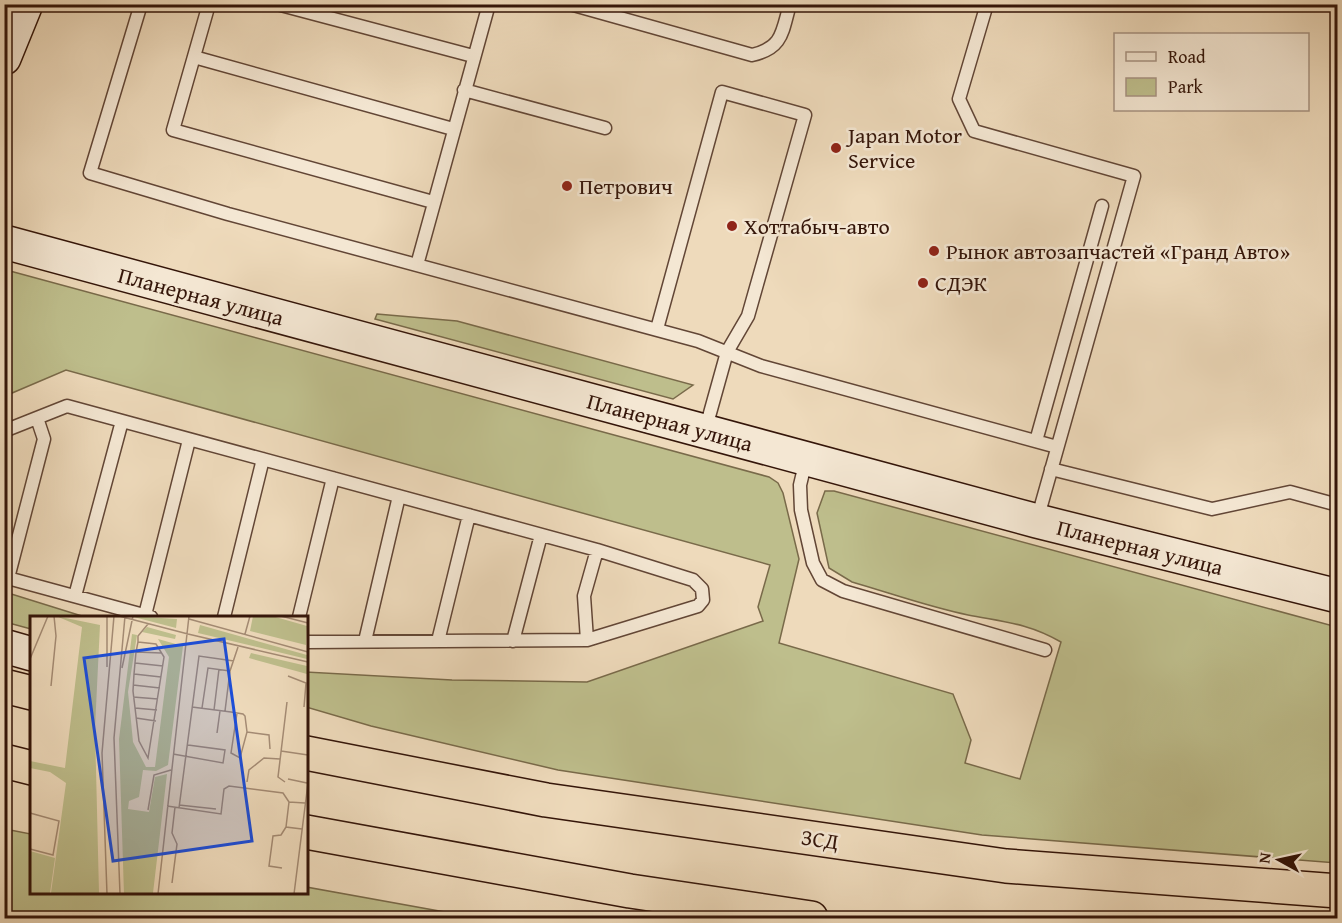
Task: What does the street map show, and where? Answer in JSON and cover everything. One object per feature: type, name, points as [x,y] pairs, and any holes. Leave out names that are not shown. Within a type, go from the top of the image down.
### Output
[{"type":"highway","points":[[4,686],[30,692]]},
{"type":"highway","name":"ЗСД","points":[[308,753],[546,800],[1005,866],[1338,891]]},
{"type":"highway","points":[[4,760],[30,767]]},
{"type":"highway","points":[[308,832],[630,891],[811,918]]},
{"type":"main road","points":[[4,58],[26,4]]},
{"type":"main road","name":"Планерная улица","points":[[4,242],[1037,521],[1338,597]]},
{"type":"main road","points":[[4,646],[30,653]]},
{"type":"main road","points":[[4,779],[30,780]]},
{"type":"lane","points":[[141,4],[90,173],[417,265],[657,329],[761,366],[1057,447]]},
{"type":"lane","points":[[209,4],[174,130],[433,202]]},
{"type":"lane","points":[[277,4],[473,56]]},
{"type":"lane","points":[[417,265],[489,4]]},
{"type":"lane","points":[[570,4],[752,55],[774,47],[780,38],[790,4]]},
{"type":"lane","points":[[987,4],[959,99],[974,131],[1134,176],[1037,521]]},
{"type":"lane","points":[[194,57],[453,129]]},
{"type":"lane","points":[[464,90],[605,128]]},
{"type":"lane","points":[[657,329],[722,92],[805,115],[748,316],[727,352],[705,431]]},
{"type":"lane","points":[[1036,441],[1101,206]]},
{"type":"lane","points":[[4,431],[67,406],[597,550],[693,580],[702,589],[703,600],[698,606],[587,640],[308,642]]},
{"type":"lane","points":[[37,418],[44,439],[6,578],[148,616],[189,440]]},
{"type":"lane","points":[[75,596],[122,422]]},
{"type":"lane","points":[[224,616],[263,459]]},
{"type":"lane","points":[[806,459],[800,485],[801,510],[813,563],[822,580],[843,591],[1045,650]]},
{"type":"lane","points":[[1051,469],[1212,509],[1290,492],[1338,505]]},
{"type":"lane","points":[[299,616],[333,478]]},
{"type":"lane","points":[[365,641],[399,496]]},
{"type":"lane","points":[[438,641],[469,515]]},
{"type":"lane","points":[[513,641],[541,535]]},
{"type":"lane","points":[[587,640],[584,596],[597,550]]},
{"type":"green space","points":[[10,271],[769,477],[778,483],[783,493],[799,559],[779,643],[953,694],[971,740],[965,763],[1020,779],[1061,642],[1027,627],[939,608],[852,582],[829,568],[817,513],[825,491],[834,491],[1337,627],[1337,863],[982,835],[558,770],[371,726],[308,708],[308,672],[452,680],[587,682],[763,621],[758,607],[770,565],[66,370],[5,396],[4,282]]},
{"type":"green space","points":[[377,314],[457,321],[693,385],[673,399],[375,319]]},
{"type":"green space","points":[[4,592],[82,616],[30,616],[30,629],[5,622]]},
{"type":"green space","points":[[5,829],[30,834],[30,893],[308,893],[308,887],[478,918],[5,918]]},
{"type":"place","name":"Japan Motor Service","points":[[836,148]]},
{"type":"place","name":"Петрович","points":[[567,186]]},
{"type":"place","name":"Хоттабыч-авто","points":[[732,226]]},
{"type":"place","name":"Рынок автозапчастей «Гранд Авто»","points":[[934,251]]},
{"type":"place","name":"СДЭК","points":[[923,283]]}]
